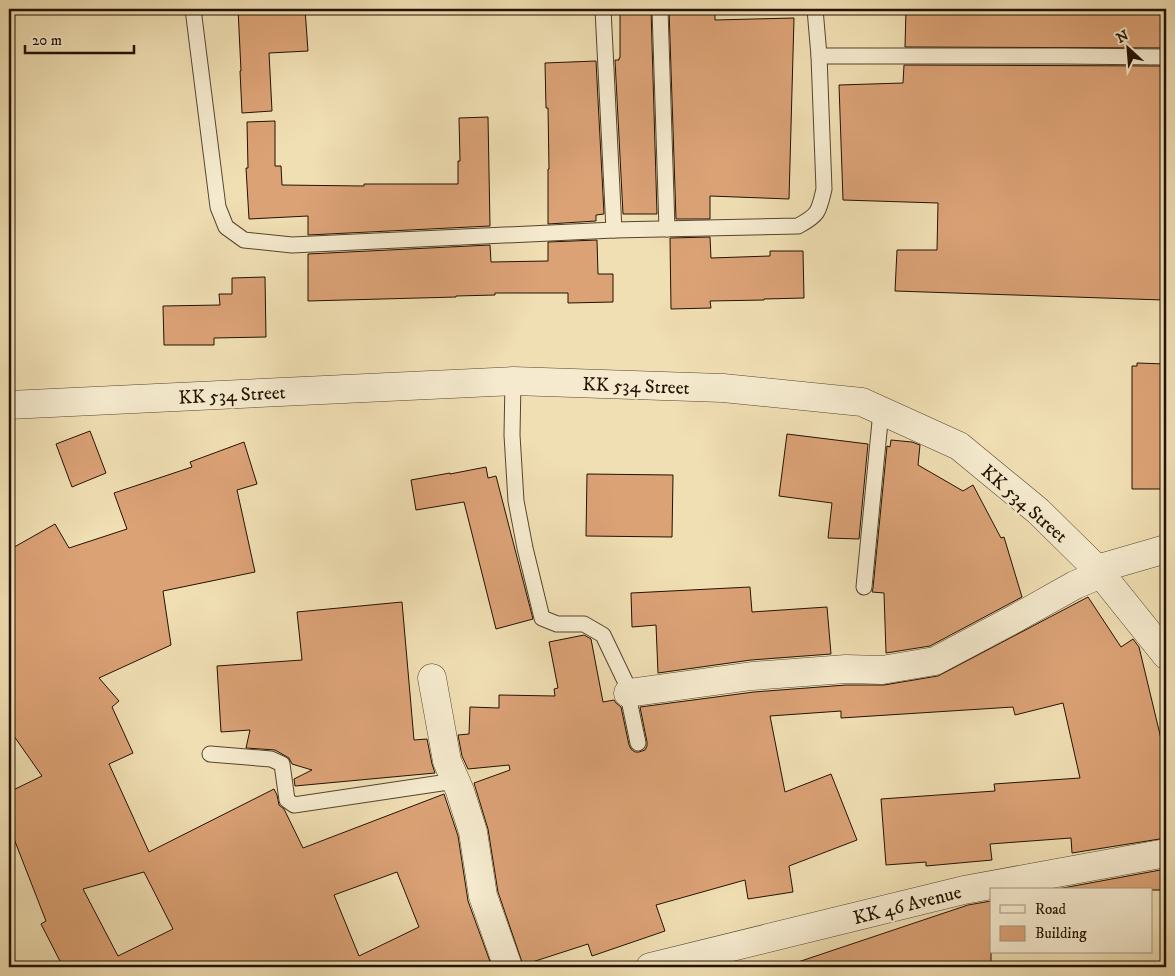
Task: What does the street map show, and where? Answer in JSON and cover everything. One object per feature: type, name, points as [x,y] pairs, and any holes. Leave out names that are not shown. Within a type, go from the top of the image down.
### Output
[{"type":"street","name":"KK 534 Street","points":[[9,404],[513,381],[723,388],[862,402],[959,446],[1038,511],[1099,571],[1166,655]]},
{"type":"street","points":[[628,693],[752,676],[846,669],[882,670],[935,660],[1016,618],[1099,571],[1166,549]]},
{"type":"street","points":[[432,678],[447,761],[472,832],[483,896],[508,967]]},
{"type":"street","name":"KK 46 Avenue","points":[[650,967],[690,963],[964,890],[1166,853]]},
{"type":"lane","points":[[193,9],[218,207],[226,227],[244,240],[292,245],[614,230],[798,226],[813,218],[820,206],[824,189],[819,56],[815,9]]},
{"type":"lane","points":[[603,9],[614,230]]},
{"type":"lane","points":[[660,9],[667,229]]},
{"type":"lane","points":[[819,56],[1166,58]]},
{"type":"lane","points":[[513,381],[512,435],[516,501],[542,618],[557,624],[584,624],[603,635],[625,681],[638,743]]},
{"type":"lane","points":[[864,587],[881,411]]},
{"type":"lane","points":[[210,754],[271,759],[282,764],[287,800],[294,805],[455,781]]},
{"type":"building","points":[[238,9],[305,9],[308,51],[269,53],[272,111],[242,113]]},
{"type":"building","points":[[620,9],[651,9],[657,214],[623,214],[615,60],[620,58]]},
{"type":"building","points":[[669,9],[715,9],[715,20],[794,18],[789,199],[710,196],[710,219],[676,219]]},
{"type":"building","points":[[906,9],[1166,9],[1166,48],[905,47]]},
{"type":"building","points":[[596,61],[604,214],[596,215],[596,221],[548,224],[548,108],[546,108],[545,63]]},
{"type":"building","points":[[904,65],[1166,66],[1166,208],[1163,300],[895,291],[897,250],[937,250],[938,203],[843,200],[839,85],[903,83]]},
{"type":"building","points":[[488,117],[490,226],[308,235],[308,216],[249,219],[246,168],[248,168],[247,122],[275,121],[275,166],[281,166],[282,185],[364,186],[364,184],[458,184],[458,161],[460,161],[459,118]]},
{"type":"building","points":[[710,237],[711,258],[770,256],[770,251],[803,251],[804,298],[710,301],[711,308],[671,309],[670,238]]},
{"type":"building","points":[[597,240],[598,274],[613,274],[613,302],[568,303],[568,293],[495,293],[495,295],[456,297],[308,301],[308,254],[490,245],[491,262],[548,261],[548,242]]},
{"type":"building","points":[[265,277],[266,337],[214,338],[214,345],[164,345],[163,306],[220,305],[219,294],[232,294],[232,278]]},
{"type":"building","points":[[1137,363],[1166,364],[1166,489],[1132,489],[1132,366],[1137,366]]},
{"type":"building","points":[[90,431],[106,473],[72,487],[56,444]]},
{"type":"building","points":[[787,434],[868,444],[859,539],[828,538],[832,503],[779,496]]},
{"type":"building","points":[[891,440],[912,442],[920,445],[918,465],[963,491],[973,485],[1001,538],[1004,537],[1022,597],[930,646],[886,653],[884,593],[872,592],[887,446],[890,447]]},
{"type":"building","points":[[244,442],[257,484],[237,490],[255,572],[163,591],[171,645],[99,678],[119,701],[112,707],[133,753],[109,764],[149,852],[274,789],[279,805],[284,809],[303,848],[444,794],[458,836],[468,901],[492,967],[63,967],[41,924],[46,921],[9,826],[9,792],[42,776],[9,729],[9,550],[55,524],[69,548],[127,529],[114,493],[192,467],[190,462]],"holes":[[[144,872],[173,929],[118,956],[83,889]],[[397,872],[419,927],[359,956],[334,895]]]},
{"type":"building","points":[[486,467],[488,478],[496,476],[533,619],[496,629],[464,502],[416,510],[411,480]]},
{"type":"building","points":[[587,474],[673,475],[672,537],[586,536]]},
{"type":"building","points":[[750,587],[752,612],[827,607],[831,654],[751,660],[658,673],[656,625],[632,627],[631,593]]},
{"type":"building","points":[[1088,597],[1121,647],[1133,639],[1139,647],[1163,747],[1166,747],[1166,838],[1072,853],[1071,838],[990,844],[992,860],[926,866],[926,862],[886,865],[881,799],[995,791],[994,784],[1080,778],[1063,703],[1015,715],[1013,707],[841,718],[841,711],[770,716],[785,792],[831,774],[857,840],[789,866],[793,892],[748,899],[745,880],[656,905],[665,931],[592,956],[588,944],[523,965],[498,892],[488,829],[474,783],[510,770],[509,765],[468,769],[462,756],[458,735],[469,734],[470,707],[499,708],[499,695],[555,696],[554,689],[558,688],[549,642],[584,635],[591,639],[603,702],[614,700],[621,707],[629,745],[635,752],[639,752],[645,750],[647,746],[640,707],[754,692],[846,685],[884,685],[938,676]]},
{"type":"building","points":[[402,602],[414,740],[427,739],[435,773],[295,786],[294,779],[312,770],[292,764],[289,758],[275,750],[246,748],[250,730],[221,732],[217,666],[302,660],[297,612]]},
{"type":"building","points":[[1166,869],[1166,890],[1152,890],[1152,888],[1063,888]]},
{"type":"building","points":[[990,901],[991,967],[799,967],[798,962],[968,905]]}]
